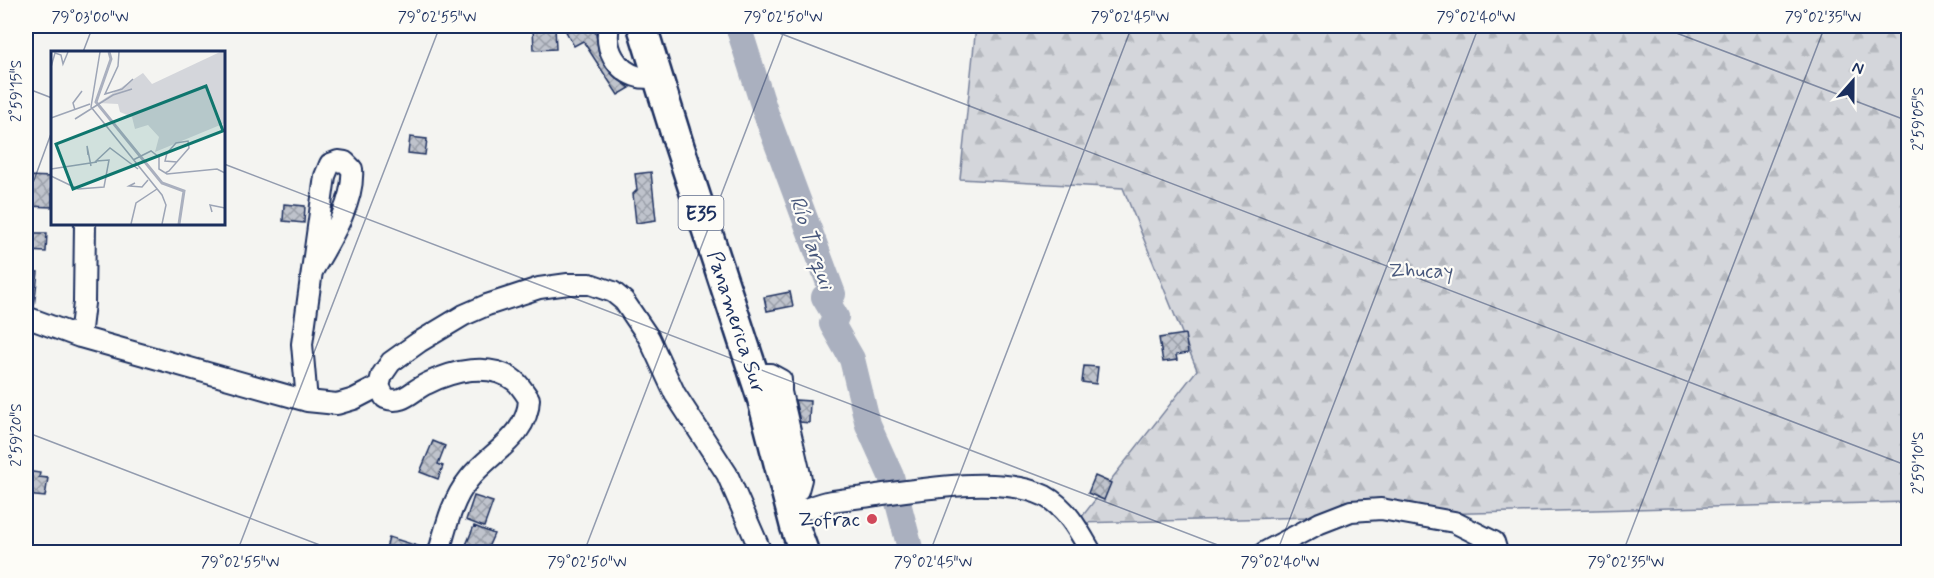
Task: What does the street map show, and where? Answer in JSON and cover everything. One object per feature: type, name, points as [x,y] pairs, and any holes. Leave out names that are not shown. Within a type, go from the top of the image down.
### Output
[{"type":"highway","name":"Panamerica Sur","points":[[642,26],[754,374],[804,552]]},
{"type":"street","points":[[609,26],[608,48],[615,60],[627,72],[640,78],[658,77]]},
{"type":"street","points":[[80,337],[84,303],[85,225]]},
{"type":"street","points":[[307,401],[302,344],[313,270]]},
{"type":"street","points":[[439,552],[458,494],[469,478],[504,447],[523,424],[529,410],[530,399],[515,381],[492,370],[459,370],[427,383],[404,399],[393,401],[385,398],[379,386],[382,375],[391,362],[464,315],[539,288],[568,284],[590,284],[613,291],[624,301],[649,338],[675,394],[727,474],[761,552]]},
{"type":"street","points":[[26,317],[80,337],[307,401],[337,404],[354,399],[379,386]]},
{"type":"street","points":[[790,507],[917,490],[987,485],[1016,488],[1044,496],[1061,508],[1075,524],[1091,552]]},
{"type":"street","points":[[1265,552],[1320,523],[1351,511],[1381,510],[1454,522],[1494,542],[1497,552]]},
{"type":"green space","name":"Zhucay","points":[[976,26],[1908,26],[1908,502],[1077,523],[1197,370],[1123,188],[960,179]]},
{"type":"building","points":[[555,26],[556,49],[534,50],[533,27]]},
{"type":"building","points":[[563,26],[591,26],[596,34],[599,53],[604,64],[616,78],[630,88],[618,95],[583,41],[574,46]]},
{"type":"building","points":[[410,137],[427,139],[425,155],[408,153]]},
{"type":"building","points":[[651,172],[656,220],[636,223],[633,194],[637,190],[635,174]]},
{"type":"building","points":[[27,176],[51,177],[51,207],[26,206]]},
{"type":"building","points":[[284,204],[305,206],[304,223],[283,221]]},
{"type":"building","points":[[26,233],[47,233],[46,252],[26,251]]},
{"type":"building","points":[[26,271],[38,272],[34,307],[26,305]]},
{"type":"building","points":[[790,292],[793,306],[767,311],[764,297]]},
{"type":"building","points":[[1185,334],[1188,353],[1176,355],[1177,360],[1163,362],[1159,338]]},
{"type":"building","points":[[1084,366],[1098,367],[1096,384],[1082,382]]},
{"type":"building","points":[[795,400],[810,401],[809,423],[800,422]]},
{"type":"building","points":[[433,441],[445,446],[438,464],[443,466],[438,479],[420,472]]},
{"type":"building","points":[[26,471],[40,473],[39,477],[48,478],[45,497],[26,495]]},
{"type":"building","points":[[1095,476],[1111,483],[1104,500],[1088,493]]},
{"type":"building","points":[[474,496],[493,502],[484,527],[466,520]]},
{"type":"building","points":[[474,526],[494,534],[486,552],[463,552]]},
{"type":"building","points":[[389,537],[427,549],[427,552],[385,552]]},
{"type":"waterway","name":"Río Tarqui","points":[[738,26],[766,114],[833,294],[824,297],[836,317],[832,324],[852,359],[868,425],[891,476],[911,552]]},
{"type":"place","name":"Zofrac","points":[[872,519]]}]
